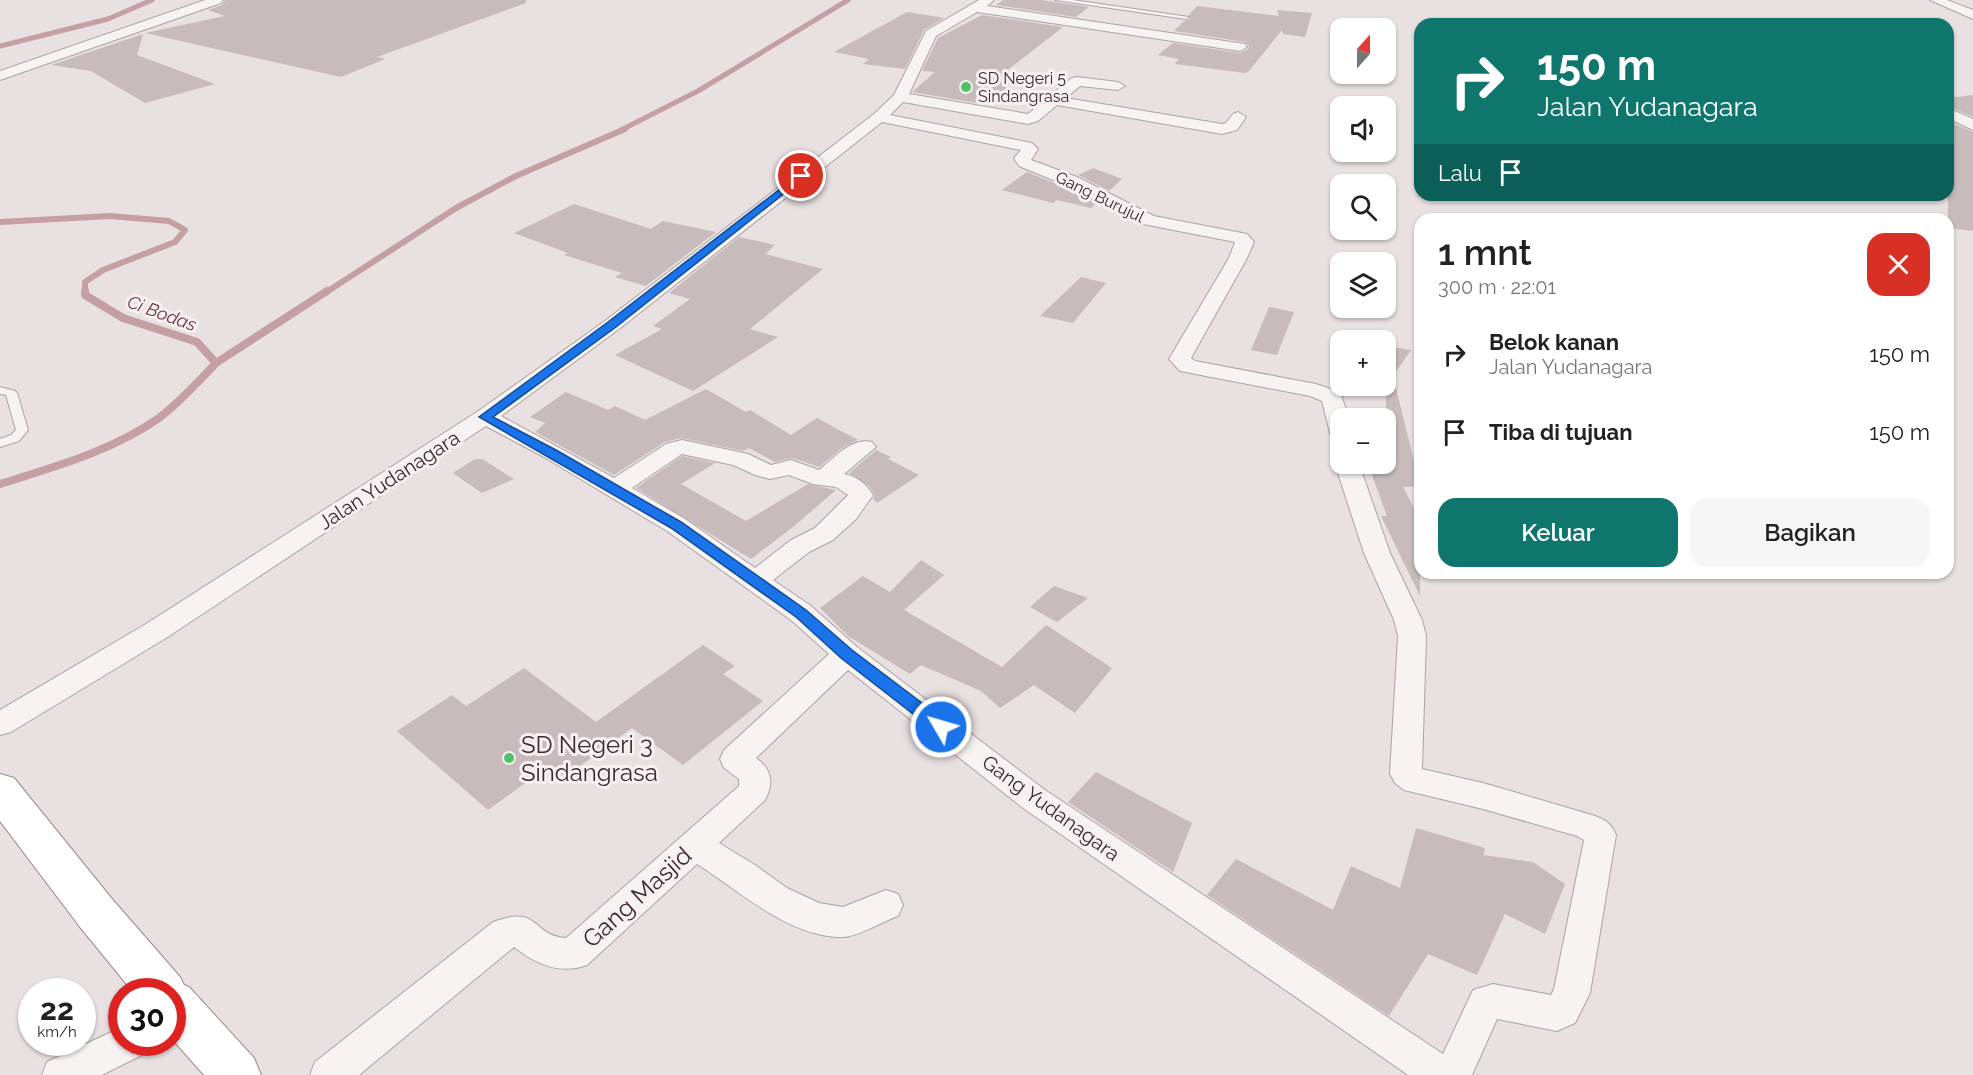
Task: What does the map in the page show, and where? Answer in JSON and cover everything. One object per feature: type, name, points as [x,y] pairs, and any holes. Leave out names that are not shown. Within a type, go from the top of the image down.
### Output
[{"type":"highway","points":[[0,790],[149,978]]},
{"type":"highway","points":[[186,1022],[236,1075]]},
{"type":"street","points":[[0,76],[217,0]]},
{"type":"street","points":[[1936,0],[1973,15]]},
{"type":"street","points":[[1118,86],[1077,81],[1033,118],[1028,119],[900,97],[931,34],[983,4],[1240,47]]},
{"type":"street","name":"Jalan Yudanagara","points":[[0,724],[156,631],[485,417],[612,325],[879,117],[900,97]]},
{"type":"street","points":[[1054,100],[1215,128],[1229,128],[1238,117]]},
{"type":"street","points":[[1954,115],[1972,124]]},
{"type":"street","name":"Gang Burujul","points":[[879,117],[1026,146],[1030,149],[1022,158],[1026,163],[1071,181],[1149,220],[1241,238],[1245,242],[1238,258],[1180,358],[1182,362],[1188,366],[1324,394],[1332,397],[1336,408]]},
{"type":"street","name":"Gang Yudanagara","points":[[485,417],[552,452],[676,525],[801,613],[846,654],[1034,799],[1441,1075]]},
{"type":"street","points":[[613,490],[674,449],[682,447],[692,447],[714,455],[740,459],[770,472],[790,468],[822,479],[841,478],[854,486],[861,495],[847,513],[824,534],[800,546],[755,581]]},
{"type":"street","points":[[822,479],[864,447]]},
{"type":"street","points":[[1350,474],[1377,553],[1408,620],[1412,636],[1406,774],[1415,781],[1483,796],[1581,824],[1592,828],[1600,835],[1599,852],[1572,993],[1562,1011],[1557,1014],[1493,1000],[1486,1002],[1453,1075]]},
{"type":"street","name":"Gang Masjid","points":[[329,1075],[505,933],[518,930],[558,956],[574,954],[754,791],[755,774],[735,759],[846,654]]},
{"type":"street","points":[[694,845],[743,875],[775,899],[815,918],[844,922],[886,905]]},
{"type":"street","points":[[61,1075],[108,1052]]},
{"type":"lane","points":[[1058,0],[1186,17]]},
{"type":"lane","points":[[0,390],[11,393],[22,430],[15,438],[0,443]]},
{"type":"building","points":[[225,0],[526,0],[526,3],[377,57],[385,59],[341,77],[145,33],[225,16],[208,10],[222,5]]},
{"type":"building","points":[[1003,0],[1041,0],[1089,7],[1076,17],[996,5]]},
{"type":"building","points":[[1197,6],[1279,16],[1277,10],[1312,13],[1305,37],[1283,34],[1282,30],[1245,73],[1175,64],[1179,59],[1158,55],[1173,43],[1240,53],[1248,49],[1249,46],[1245,42],[1174,31],[1184,21],[1190,19],[1189,15]]},
{"type":"building","points":[[907,12],[944,18],[924,30],[905,69],[863,64],[869,59],[834,52]]},
{"type":"building","points":[[982,15],[1063,27],[1000,76],[1016,79],[988,105],[912,92],[935,72],[922,71],[938,38]]},
{"type":"building","points":[[143,34],[137,55],[215,84],[145,103],[91,71],[51,65]]},
{"type":"building","points":[[1973,95],[1973,117],[1954,109],[1954,97]]},
{"type":"building","points":[[1954,124],[1973,132],[1973,231],[1954,229],[1954,213],[1948,213],[1948,201],[1954,201]]},
{"type":"building","points":[[1093,168],[1122,179],[1109,191],[1078,175]]},
{"type":"building","points":[[1027,172],[1096,203],[1091,208],[1057,200],[1053,203],[1002,190]]},
{"type":"building","points":[[574,204],[651,229],[663,221],[716,232],[646,286],[615,277],[622,273],[564,255],[568,253],[514,233]]},
{"type":"building","points":[[739,237],[775,245],[765,254],[823,269],[750,329],[778,337],[693,391],[615,355],[662,329],[653,326],[690,299],[669,293]]},
{"type":"building","points":[[1081,277],[1106,283],[1073,323],[1040,316]]},
{"type":"building","points":[[1269,307],[1294,312],[1277,355],[1251,350]]},
{"type":"building","points":[[1396,348],[1411,350],[1396,372]]},
{"type":"building","points":[[1396,388],[1414,462],[1414,486],[1403,487],[1414,508],[1414,579],[1420,579],[1420,596],[1381,516],[1387,516],[1372,474],[1396,474],[1396,408],[1386,408],[1386,396],[1396,396]]},
{"type":"building","points":[[706,389],[746,412],[750,410],[791,435],[817,418],[858,440],[842,448],[819,467],[792,458],[775,462],[749,448],[743,451],[681,438],[665,442],[614,475],[535,432],[545,423],[530,417],[566,392],[608,410],[615,406],[645,420]]},
{"type":"building","points":[[876,450],[919,475],[877,503],[873,499],[875,495],[869,486],[849,473]]},
{"type":"building","points":[[682,456],[715,463],[681,484],[746,521],[808,484],[836,490],[751,559],[636,488]]},
{"type":"building","points":[[475,459],[482,459],[514,479],[482,493],[453,473]]},
{"type":"building","points":[[921,560],[944,575],[904,610],[1002,667],[1046,625],[1112,668],[1075,713],[1034,685],[1000,708],[981,691],[921,665],[910,674],[848,636],[820,608],[863,576],[890,592]]},
{"type":"building","points":[[1054,586],[1088,598],[1057,622],[1030,607]]},
{"type":"building","name":"SD Negeri 3 Sindangrasa","points":[[703,645],[735,666],[723,674],[763,701],[683,765],[632,728],[565,777],[550,765],[488,810],[397,731],[452,695],[466,706],[524,668],[596,722]]},
{"type":"building","points":[[1096,772],[1192,823],[1173,872],[1068,802]]},
{"type":"building","points":[[1416,828],[1485,848],[1483,855],[1533,862],[1565,884],[1545,934],[1505,914],[1477,975],[1428,954],[1389,1016],[1207,895],[1236,859],[1333,910],[1351,866],[1400,888]]},
{"type":"waterway","name":"Ci Bodas","points":[[0,46],[108,19],[152,0]]},
{"type":"waterway","points":[[621,130],[698,91],[848,0]]},
{"type":"waterway","points":[[325,293],[456,208],[516,176],[625,129]]},
{"type":"waterway","name":"Ci Bodas","points":[[0,222],[110,216],[169,221],[185,230],[175,242],[103,270],[85,282],[85,295],[123,318],[197,342],[216,363]]},
{"type":"waterway","points":[[216,363],[327,291]]},
{"type":"waterway","name":"Ci Bodas","points":[[0,484],[82,457],[141,430],[189,392],[216,363]]},
{"type":"place","name":"SD Negeri 5 Sindangrasa","points":[[966,87]]},
{"type":"place","name":"SD Negeri 3 Sindangrasa","points":[[509,758]]},
{"type":"route","points":[[801,176],[612,325],[485,417],[552,452],[676,525],[801,613],[846,654],[941,727]]}]
